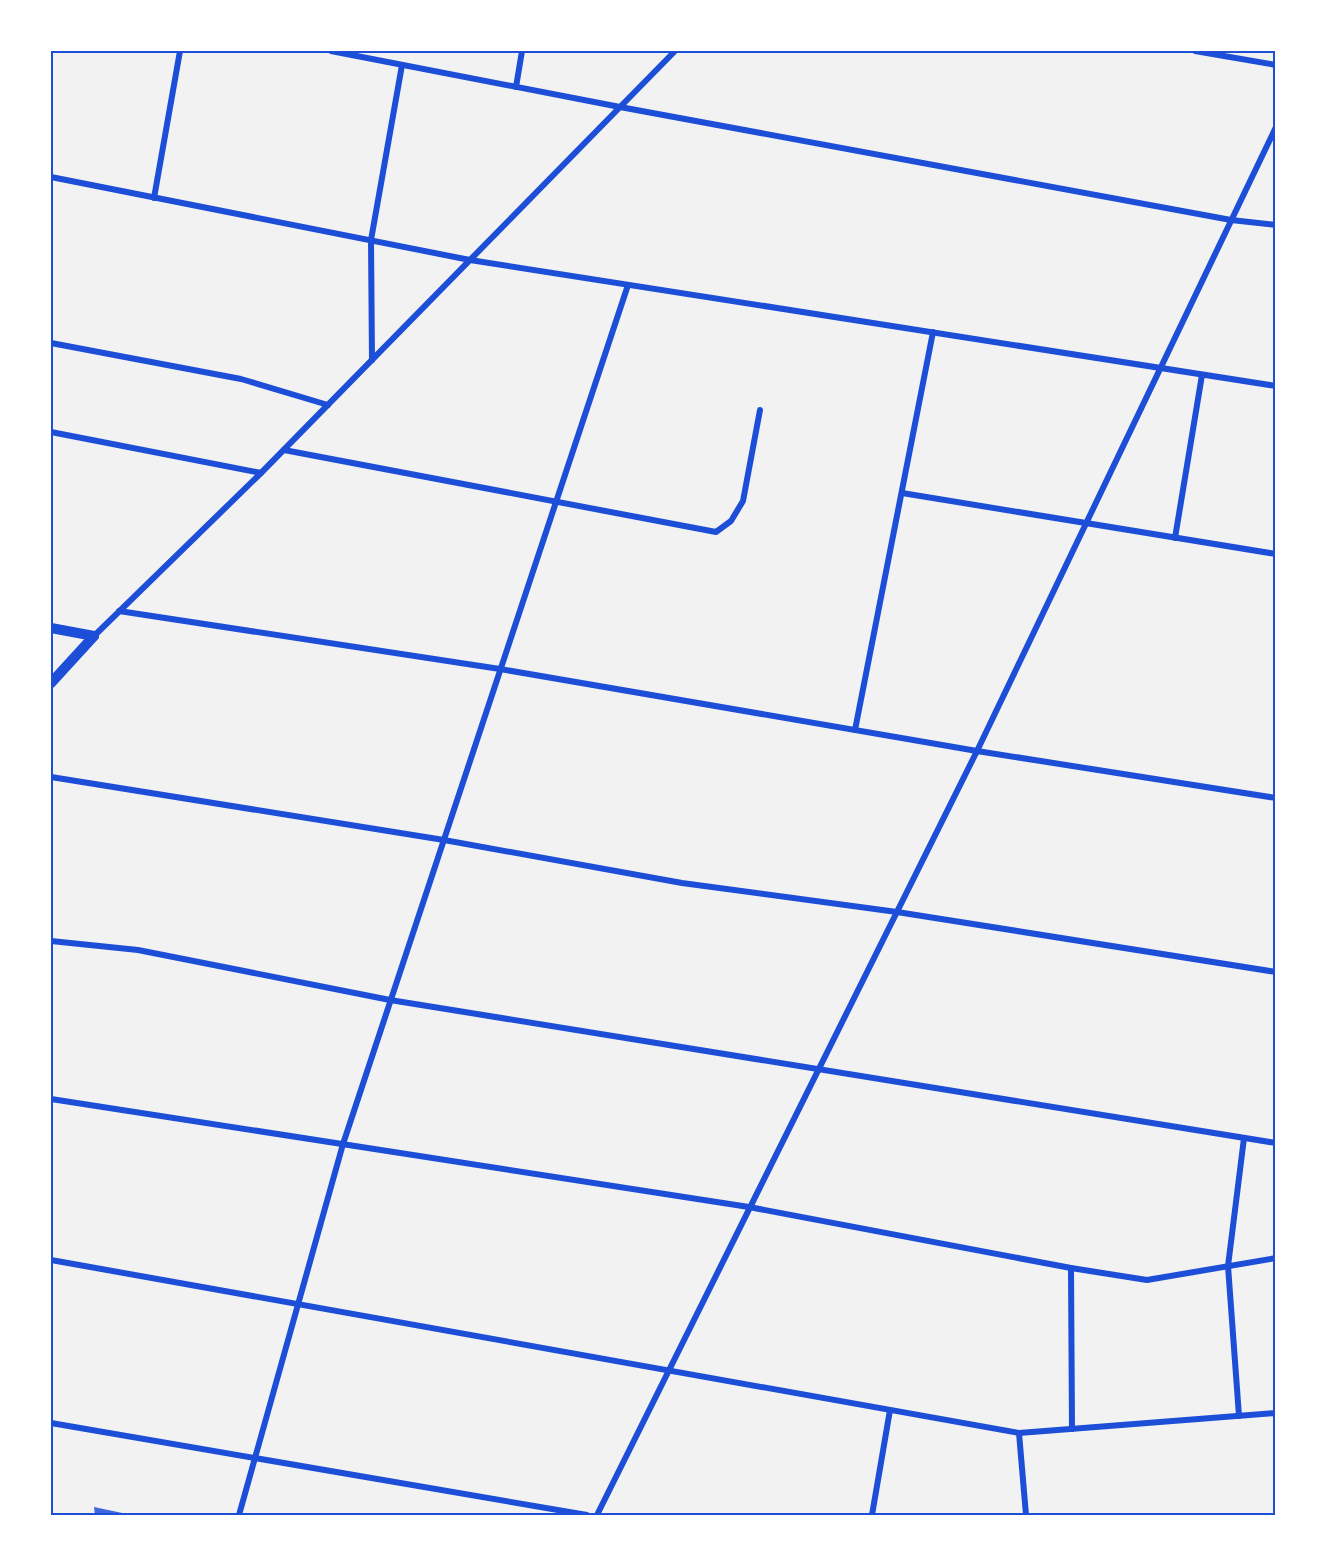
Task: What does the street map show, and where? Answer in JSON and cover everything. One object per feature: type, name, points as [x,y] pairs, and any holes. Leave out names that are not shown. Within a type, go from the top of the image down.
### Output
[{"type":"street","points":[[154,198],[180,51]]},
{"type":"street","points":[[331,51],[362,54],[402,65],[620,107],[1231,220],[1276,225]]},
{"type":"street","points":[[516,87],[522,51]]},
{"type":"street","points":[[51,683],[94,636],[284,450],[675,51]]},
{"type":"street","points":[[1195,51],[1276,65]]},
{"type":"street","points":[[372,360],[370,240],[402,65]]},
{"type":"street","points":[[597,1515],[977,751],[1276,127]]},
{"type":"street","points":[[51,177],[470,260],[1276,386]]},
{"type":"street","points":[[239,1515],[343,1144],[628,285]]},
{"type":"street","points":[[855,730],[933,332]]},
{"type":"street","points":[[51,343],[241,379],[328,405]]},
{"type":"street","points":[[1175,538],[1202,375]]},
{"type":"street","points":[[284,450],[716,532],[731,521],[744,501],[760,410]]},
{"type":"street","points":[[51,432],[261,473]]},
{"type":"street","points":[[902,493],[1276,554]]},
{"type":"street","points":[[119,611],[500,669],[977,751],[1276,798]]},
{"type":"street","points":[[51,628],[94,636]]},
{"type":"street","points":[[51,777],[444,840],[682,883],[897,912],[1276,972]]},
{"type":"street","points":[[51,941],[138,950],[390,1000],[1276,1143]]},
{"type":"street","points":[[51,1099],[749,1207],[1071,1268],[1147,1280],[1276,1258]]},
{"type":"street","points":[[1239,1416],[1228,1266],[1244,1138]]},
{"type":"street","points":[[51,1260],[1019,1433],[1276,1413]]},
{"type":"street","points":[[1071,1268],[1072,1429]]},
{"type":"street","points":[[872,1515],[890,1410]]},
{"type":"street","points":[[51,1423],[587,1515]]},
{"type":"street","points":[[1019,1433],[1026,1515]]},
{"type":"building","points":[[94,1507],[127,1514],[127,1515],[95,1515]]}]
